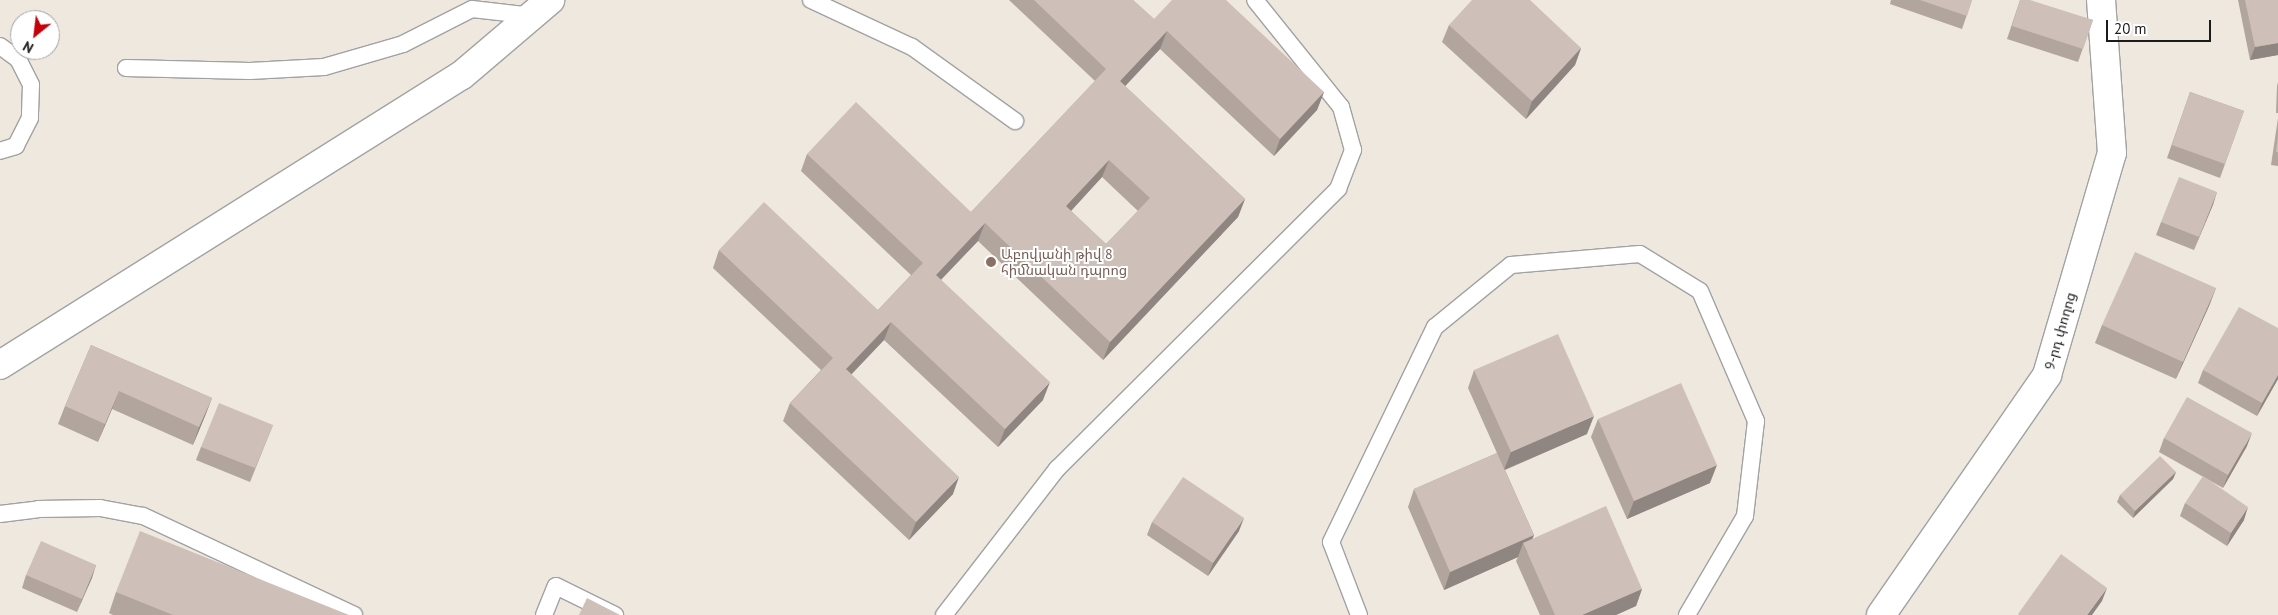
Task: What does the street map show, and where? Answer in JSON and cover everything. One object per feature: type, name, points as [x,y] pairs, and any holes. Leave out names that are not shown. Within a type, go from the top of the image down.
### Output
[{"type":"street","name":"9-րդ փողոց","points":[[1881,615],[2047,375],[2112,153],[2100,0]]},
{"type":"street","points":[[0,364],[462,75],[541,8]]},
{"type":"lane","points":[[811,0],[912,47],[1015,121]]},
{"type":"lane","points":[[944,615],[1057,470],[1338,189],[1353,150],[1341,107],[1255,0]]},
{"type":"lane","points":[[126,68],[250,71],[324,67],[403,44],[472,9],[541,8]]},
{"type":"lane","points":[[0,46],[18,59],[31,85],[30,118],[16,146],[0,151]]},
{"type":"lane","points":[[1359,615],[1331,542],[1434,327],[1511,265],[1640,254],[1700,291],[1756,421],[1745,516],[1687,615]]},
{"type":"lane","points":[[0,514],[38,509],[100,508],[143,516],[354,615]]},
{"type":"lane","points":[[544,615],[556,586],[615,615]]},
{"type":"building","points":[[1034,0],[1133,0],[1154,19],[1172,0],[1226,0],[1324,92],[1280,139],[1167,31],[1120,81],[1245,199],[1110,342],[985,223],[936,275],[1050,382],[1005,429],[891,322],[846,369],[959,477],[916,522],[790,403],[833,358],[719,250],[764,202],[878,310],[923,263],[807,154],[856,102],[971,212],[1106,69]],"holes":[[[1109,160],[1150,198],[1106,244],[1066,206]]]},
{"type":"building","points":[[1472,0],[1530,0],[1581,48],[1532,101],[1449,25]]},
{"type":"building","points":[[1920,0],[1972,0],[1967,16]]},
{"type":"building","points":[[2020,0],[2030,0],[2093,20],[2083,49],[2012,26]]},
{"type":"building","points":[[2245,0],[2278,0],[2278,43],[2255,47]]},
{"type":"building","points":[[2190,92],[2244,111],[2225,164],[2172,145]]},
{"type":"building","points":[[2278,136],[2278,152],[2276,152]]},
{"type":"building","points":[[2179,177],[2217,192],[2199,237],[2161,222]]},
{"type":"building","points":[[2135,252],[2216,288],[2183,362],[2102,325]]},
{"type":"building","points":[[2239,307],[2278,328],[2278,375],[2262,403],[2203,370]]},
{"type":"building","points":[[1558,334],[1594,416],[1511,452],[1474,370]]},
{"type":"building","points":[[91,345],[212,398],[199,427],[119,391],[105,424],[65,406]]},
{"type":"building","points":[[1681,383],[1717,465],[1634,501],[1598,419]]},
{"type":"building","points":[[2187,397],[2252,433],[2228,475],[2164,438]]},
{"type":"building","points":[[219,403],[273,425],[255,468],[201,447]]},
{"type":"building","points":[[1497,453],[1534,535],[1450,572],[1414,489]]},
{"type":"building","points":[[2160,456],[2176,472],[2135,511],[2120,495]]},
{"type":"building","points":[[2203,476],[2248,507],[2231,533],[2185,503]]},
{"type":"building","points":[[1183,477],[1244,518],[1213,563],[1152,522]]},
{"type":"building","points":[[1606,506],[1642,589],[1582,615],[1555,615],[1523,543]]},
{"type":"building","points":[[140,531],[349,615],[173,615],[116,592]]},
{"type":"building","points":[[41,541],[96,565],[82,599],[26,575]]},
{"type":"building","points":[[2061,554],[2107,588],[2087,615],[2019,615],[2018,614]]},
{"type":"building","points":[[587,598],[620,615],[579,615]]},
{"type":"place","name":"Աբովյանի թիվ 8 հիմնական դպրոց","points":[[991,262]]}]
